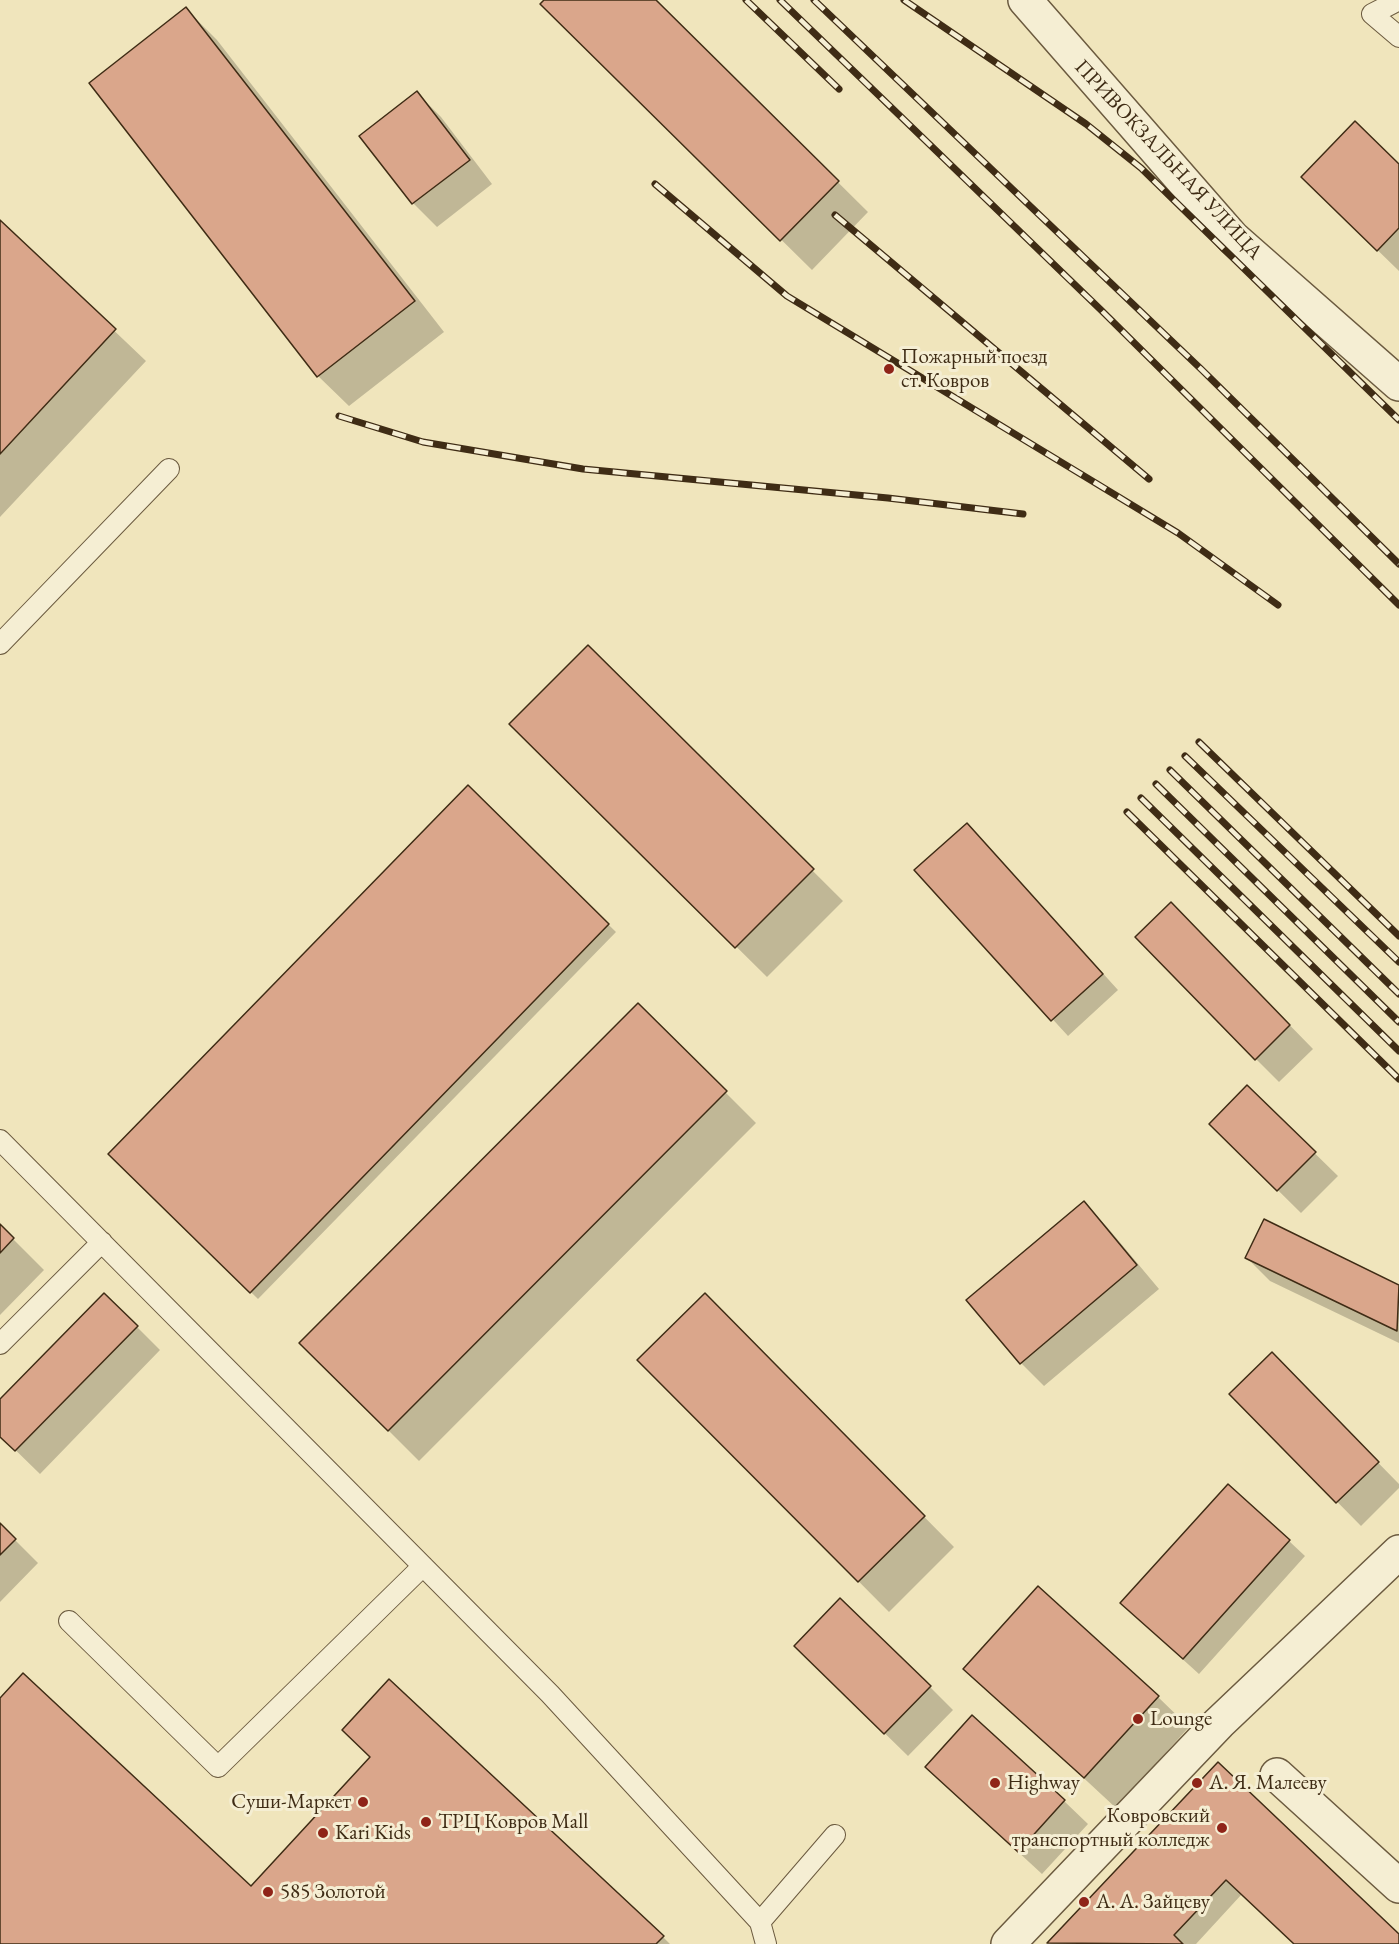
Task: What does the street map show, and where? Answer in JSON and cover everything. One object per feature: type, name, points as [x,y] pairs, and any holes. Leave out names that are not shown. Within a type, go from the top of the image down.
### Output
[{"type":"street","name":"ПРИВОКЗАЛЬНАЯ УЛИЦА","points":[[1025,0],[1233,237],[1399,384]]},
{"type":"street","points":[[1008,1944],[1219,1723],[1399,1552]]},
{"type":"street","points":[[1276,1775],[1399,1886]]},
{"type":"lane","points":[[1399,0],[1372,14],[1399,37]]},
{"type":"lane","points":[[0,644],[169,469]]},
{"type":"lane","points":[[0,1140],[550,1694],[760,1922],[766,1944]]},
{"type":"lane","points":[[0,1344],[102,1242]]},
{"type":"lane","points":[[69,1621],[218,1767],[423,1566]]},
{"type":"lane","points":[[760,1922],[835,1835]]},
{"type":"building","points":[[544,0],[656,0],[839,181],[780,241],[540,4]]},
{"type":"building","points":[[186,7],[415,301],[317,377],[89,83]]},
{"type":"building","points":[[417,91],[470,160],[412,204],[359,136]]},
{"type":"building","points":[[1355,121],[1399,164],[1399,228],[1377,251],[1301,177]]},
{"type":"building","points":[[0,220],[116,329],[0,454]]},
{"type":"building","points":[[588,645],[814,869],[735,948],[509,724]]},
{"type":"building","points":[[468,785],[609,924],[250,1293],[108,1154]]},
{"type":"building","points":[[967,823],[1103,974],[1051,1021],[914,870]]},
{"type":"building","points":[[1171,902],[1290,1025],[1255,1060],[1135,937]]},
{"type":"building","points":[[638,1003],[727,1091],[388,1431],[299,1343]]},
{"type":"building","points":[[1247,1085],[1316,1152],[1277,1191],[1209,1124]]},
{"type":"building","points":[[1084,1201],[1137,1265],[1020,1364],[966,1300]]},
{"type":"building","points":[[1264,1219],[1399,1285],[1397,1331],[1245,1258]]},
{"type":"building","points":[[0,1224],[14,1238],[0,1253]]},
{"type":"building","points":[[104,1293],[138,1326],[15,1451],[0,1437],[0,1399]]},
{"type":"building","points":[[705,1293],[925,1516],[858,1582],[637,1360]]},
{"type":"building","points":[[1272,1352],[1379,1462],[1336,1503],[1229,1394]]},
{"type":"building","points":[[1228,1484],[1290,1540],[1183,1659],[1120,1603]]},
{"type":"building","points":[[0,1523],[16,1539],[0,1555]]},
{"type":"building","points":[[1038,1586],[1159,1696],[1084,1778],[963,1669]]},
{"type":"building","points":[[840,1598],[931,1686],[884,1734],[794,1646]]},
{"type":"building","name":"ТРЦ Ковров Mall","points":[[23,1673],[251,1886],[370,1757],[342,1730],[389,1679],[664,1936],[656,1944],[0,1944],[0,1698]]},
{"type":"building","name":"Highway","points":[[972,1715],[1065,1800],[1018,1852],[925,1767]]},
{"type":"building","name":"Ковровский транспортный колледж","points":[[1218,1762],[1399,1934],[1399,1944],[1294,1944],[1226,1880],[1174,1935],[1183,1944],[1047,1943]]},
{"type":"railway","points":[[746,0],[839,89]]},
{"type":"railway","points":[[780,0],[1101,310],[1399,605]]},
{"type":"railway","points":[[814,0],[1201,369],[1399,564]]},
{"type":"railway","points":[[904,0],[1086,124],[1141,168],[1399,420]]},
{"type":"railway","points":[[655,184],[787,296],[1178,533],[1278,605]]},
{"type":"railway","points":[[835,215],[1149,479]]},
{"type":"railway","points":[[339,416],[423,442],[583,469],[888,498],[1023,514]]},
{"type":"railway","points":[[1199,742],[1399,936]]},
{"type":"railway","points":[[1185,756],[1399,962]]},
{"type":"railway","points":[[1170,770],[1399,994]]},
{"type":"railway","points":[[1156,784],[1399,1022]]},
{"type":"railway","points":[[1141,798],[1399,1051]]},
{"type":"railway","points":[[1127,812],[1399,1079]]},
{"type":"place","name":"Пожарный поезд ст. Ковров","points":[[889,369]]},
{"type":"place","name":"Lounge","points":[[1138,1719]]},
{"type":"place","name":"Highway","points":[[995,1783]]},
{"type":"place","name":"А. Я. Малееву","points":[[1197,1783]]},
{"type":"place","name":"Суши-Маркет","points":[[363,1802]]},
{"type":"place","name":"ТРЦ Ковров Mall","points":[[426,1822]]},
{"type":"place","name":"Ковровский транспортный колледж","points":[[1222,1828]]},
{"type":"place","name":"Kari Kids","points":[[323,1833]]},
{"type":"place","name":"585 Золотой","points":[[268,1892]]},
{"type":"place","name":"А. А. Зайцеву","points":[[1084,1902]]}]
